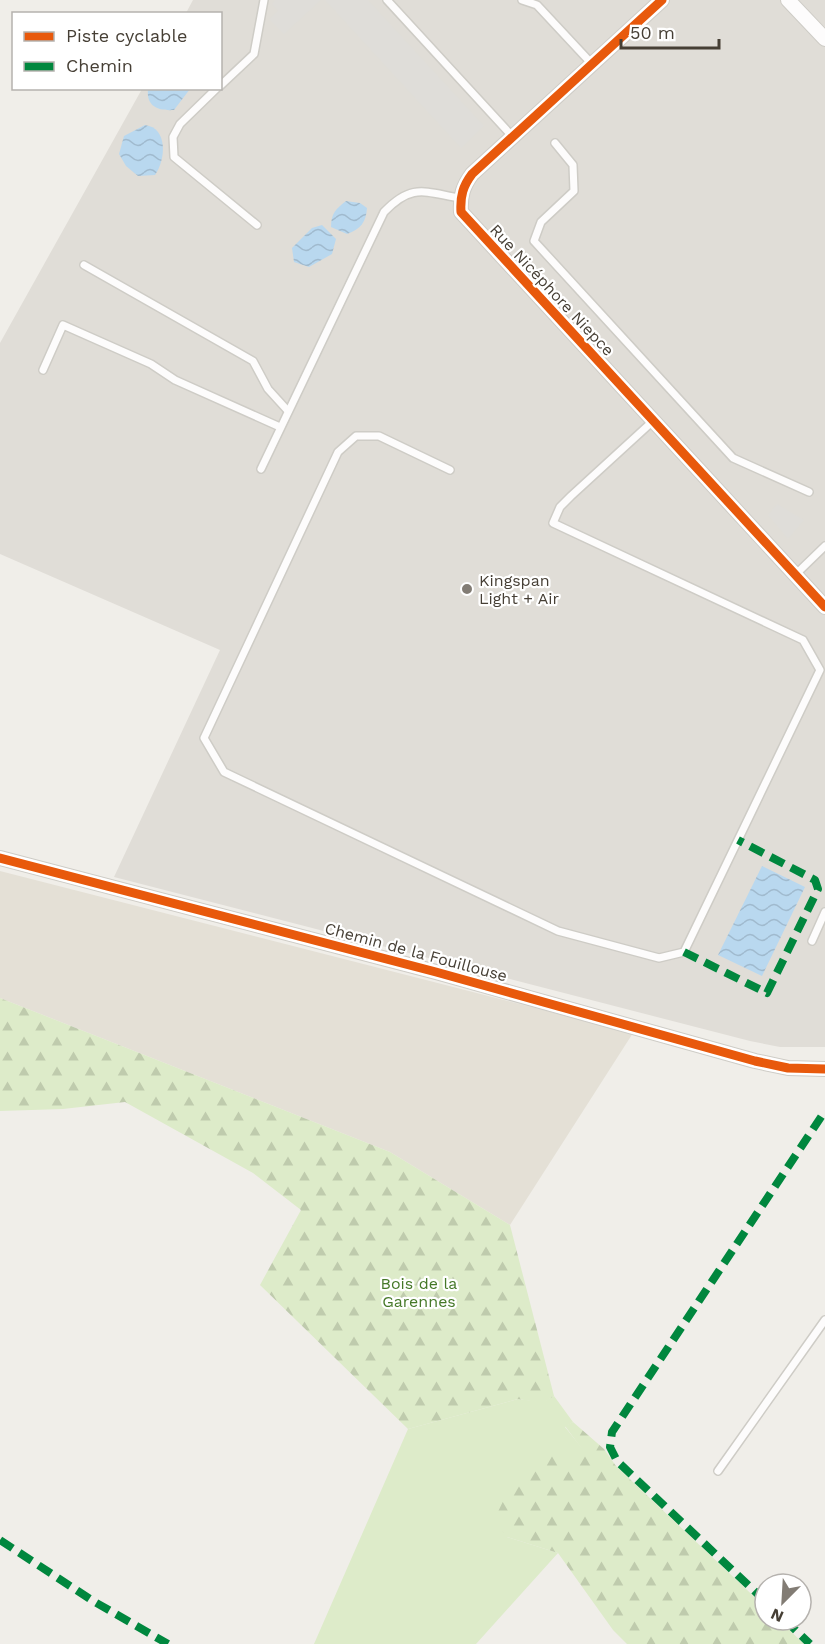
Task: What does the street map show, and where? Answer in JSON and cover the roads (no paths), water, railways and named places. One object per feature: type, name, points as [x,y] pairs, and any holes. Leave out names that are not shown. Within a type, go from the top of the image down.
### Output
[{"type":"street","points":[[460,198],[465,183],[472,174],[662,0]]},
{"type":"street","points":[[788,0],[825,39]]},
{"type":"street","name":"Rue Nicéphore Niepce","points":[[460,198],[461,212],[472,225],[825,607]]},
{"type":"street","name":"Chemin de la Fouillouse","points":[[0,858],[414,966],[755,1061],[788,1068],[825,1069]]},
{"type":"lane","points":[[222,84],[254,54],[264,0]]},
{"type":"lane","points":[[387,0],[513,136]]},
{"type":"lane","points":[[522,0],[537,5],[592,64]]},
{"type":"lane","points":[[216,90],[180,123],[173,137],[174,157],[257,225]]},
{"type":"lane","points":[[555,143],[573,165],[574,191],[541,222],[534,241],[733,458],[809,492]]},
{"type":"lane","points":[[261,469],[384,212],[400,196],[417,191],[460,198]]},
{"type":"lane","points":[[84,265],[253,361],[268,389],[288,411]]},
{"type":"lane","points":[[43,370],[63,325],[151,364],[175,380],[280,427]]},
{"type":"lane","points":[[450,470],[379,436],[356,436],[338,452],[204,738],[224,771],[558,931],[658,958],[676,954],[684,951],[820,670],[803,640],[553,523],[560,507],[653,421]]},
{"type":"lane","points":[[795,575],[825,546]]},
{"type":"lane","points":[[812,941],[825,912]]},
{"type":"lane","points":[[718,1471],[825,1320]]},
{"type":"water","points":[[148,90],[189,90],[174,110],[155,107],[151,104]]},
{"type":"water","points":[[145,125],[158,132],[163,145],[163,153],[155,175],[138,176],[126,166],[119,154],[124,136]]},
{"type":"water","points":[[346,201],[360,203],[367,208],[362,224],[347,234],[331,227],[335,212]]},
{"type":"water","points":[[322,225],[336,239],[332,254],[309,267],[294,262],[292,248],[312,228]]},
{"type":"water","points":[[762,866],[805,887],[762,976],[718,955]]},
{"type":"place","name":"Kingspan Light + Air","points":[[467,589]]},
{"type":"park label","name":"Bois de la Garennes","points":[[419,1292]]}]
